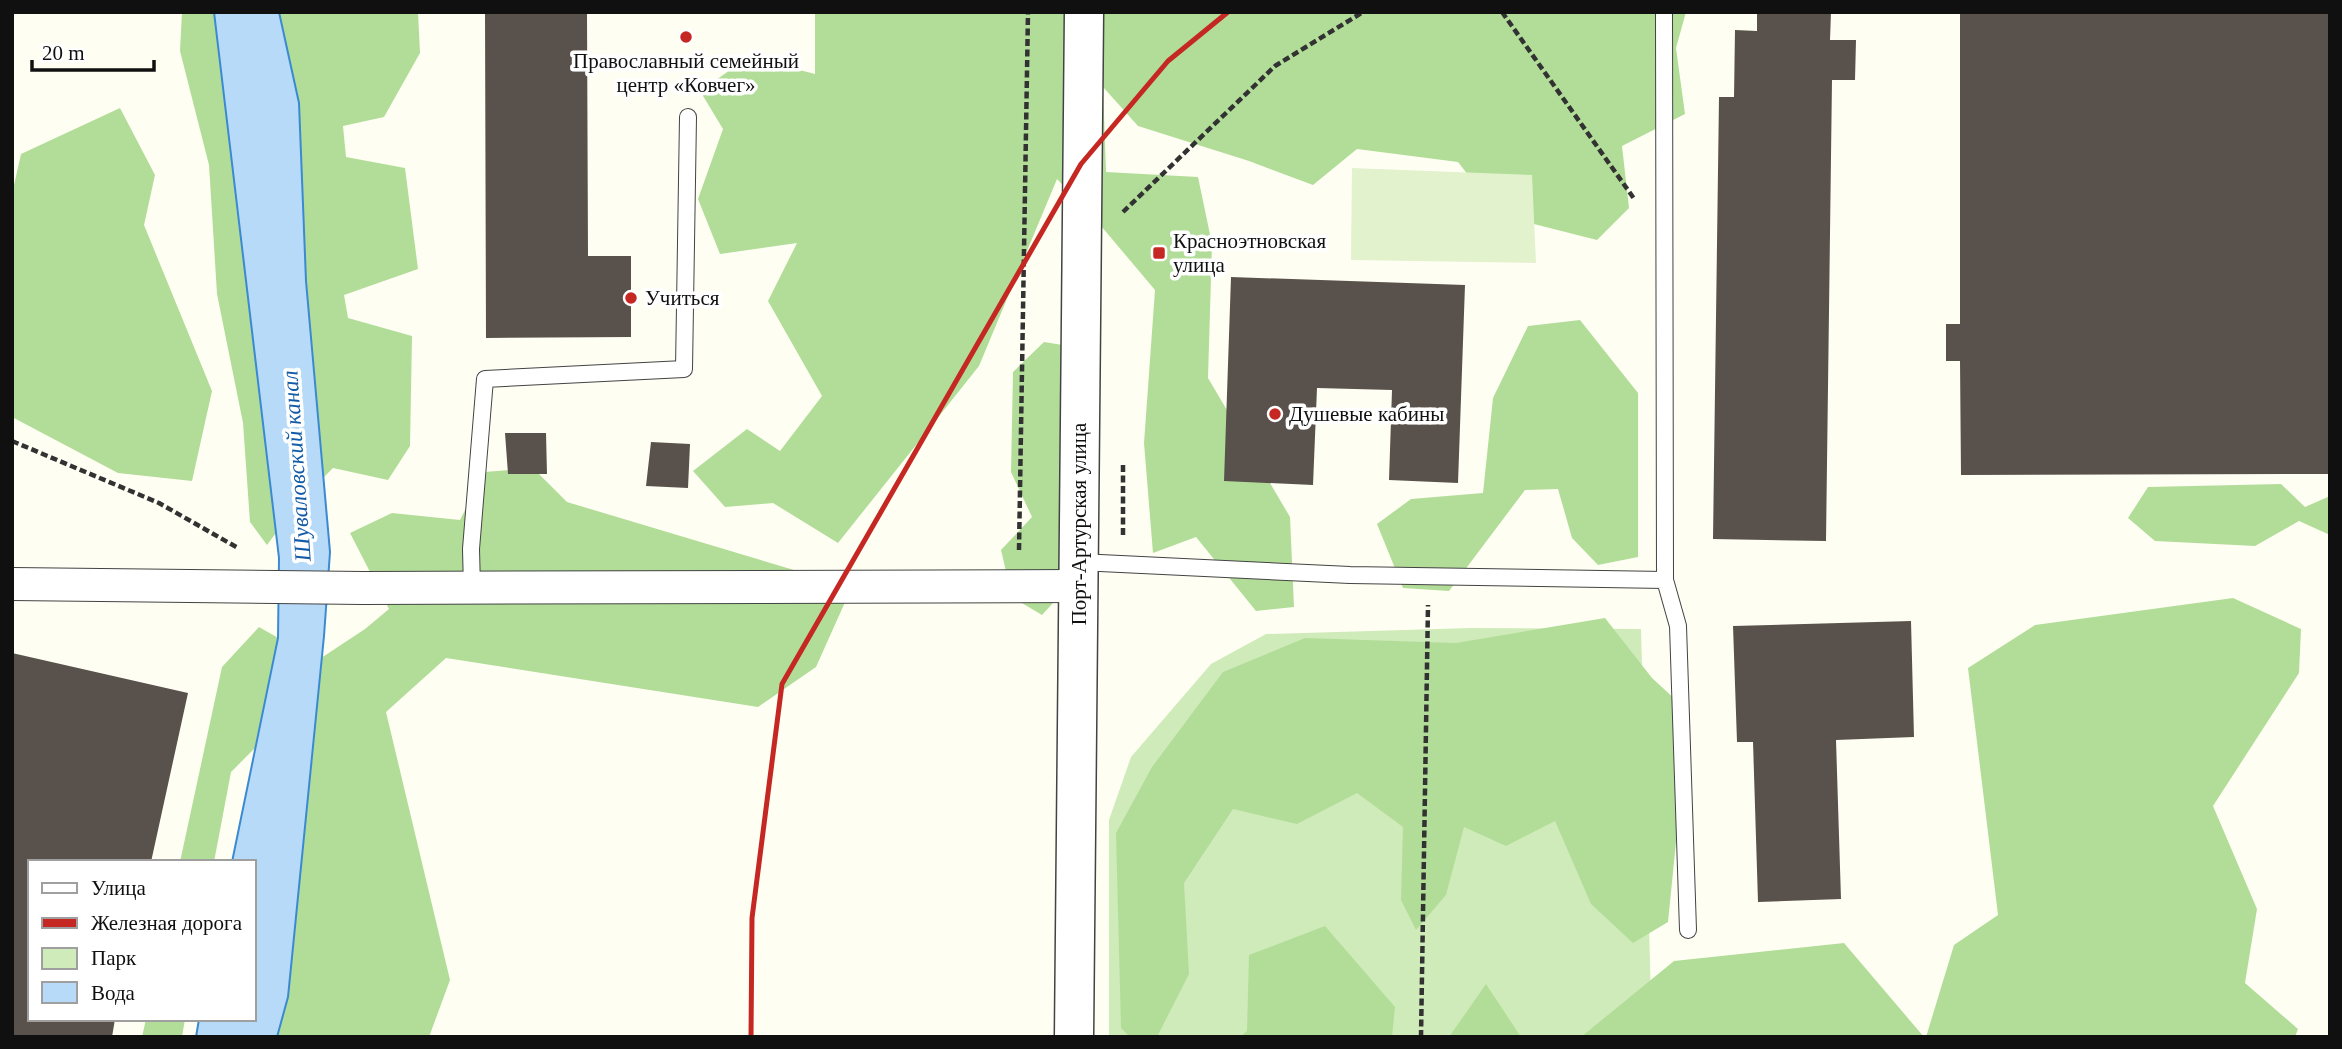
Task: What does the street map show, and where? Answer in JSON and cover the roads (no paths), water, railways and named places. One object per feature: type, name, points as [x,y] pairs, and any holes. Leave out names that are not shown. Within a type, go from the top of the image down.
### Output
[{"type":"street","name":"Порт-Артурская улица","points":[[1074,1037],[1084,12]]},
{"type":"street","points":[[12,584],[472,588],[1079,574]]},
{"type":"lane","points":[[1664,12],[1665,580],[1678,626],[1688,930]]},
{"type":"lane","points":[[472,588],[471,549],[485,379],[684,369],[688,117]]},
{"type":"lane","points":[[1079,574],[1124,564],[1350,575],[1665,580]]},
{"type":"water","name":"Шуваловский канал","points":[[214,12],[279,12],[299,103],[306,281],[330,552],[288,997],[277,1037],[196,1037],[199,1021],[256,1021],[256,860],[232,860],[278,638],[279,558]]},
{"type":"railway","points":[[751,1037],[752,918],[782,684],[1081,164],[1168,61],[1228,12]]},
{"type":"place","name":"Православный семейный центр «Ковчег»","points":[[686,37]]},
{"type":"place","name":"Красноэтновская улица","points":[[1159,253]]},
{"type":"place","name":"Учиться","points":[[631,298]]},
{"type":"place","name":"Душевые кабины","points":[[1275,414]]}]
